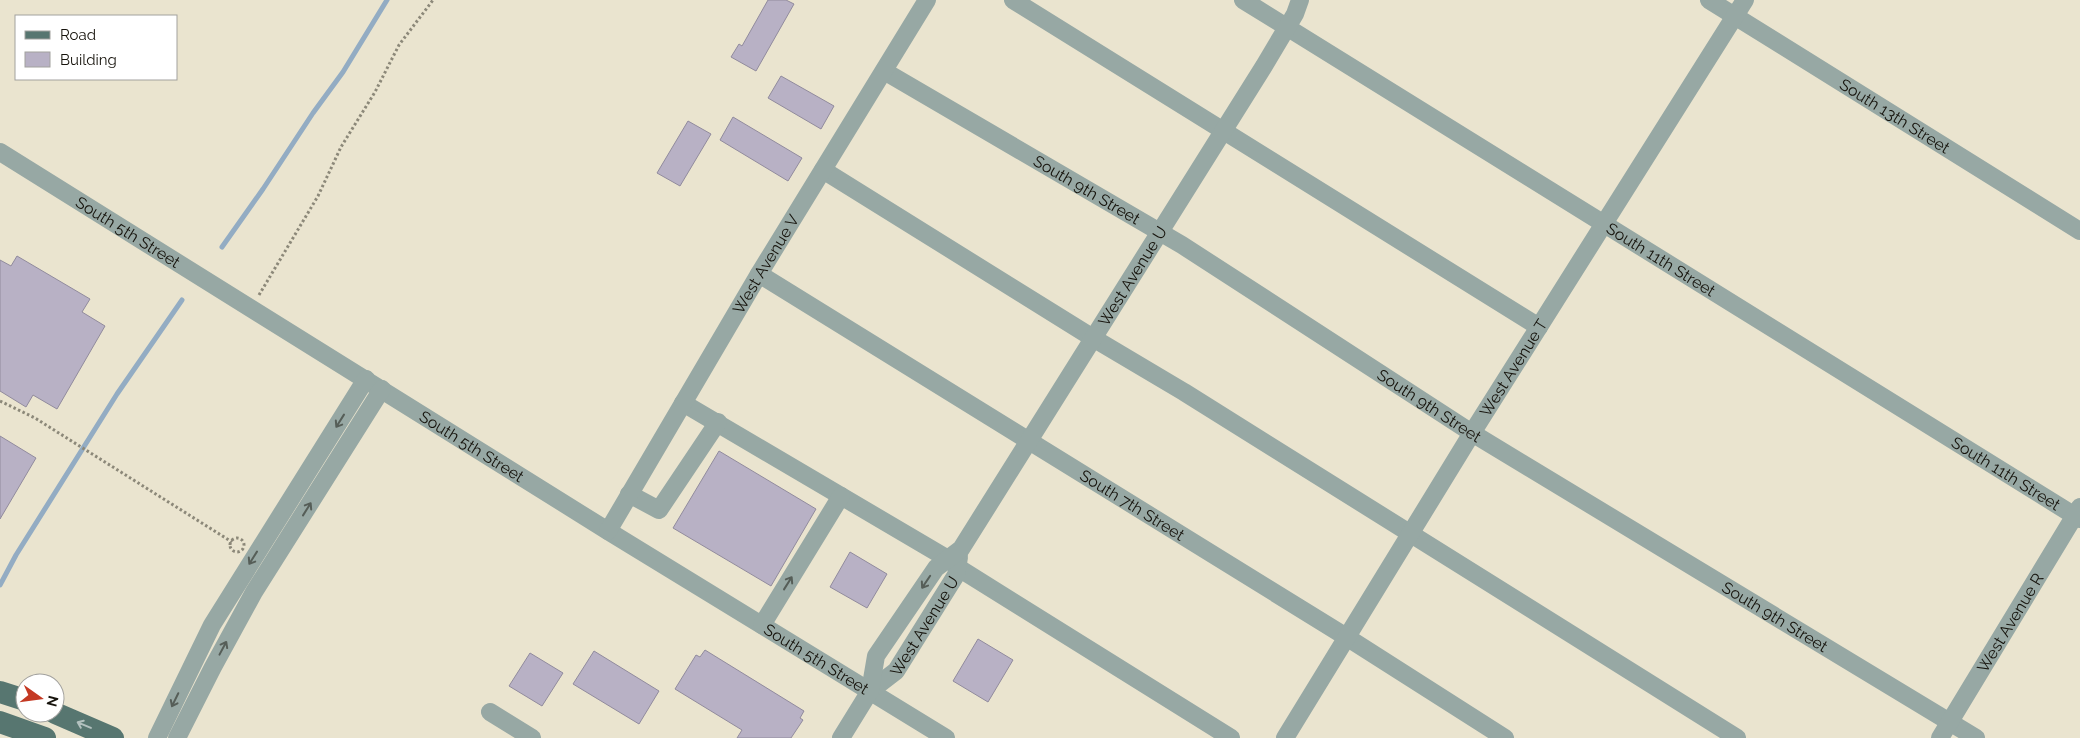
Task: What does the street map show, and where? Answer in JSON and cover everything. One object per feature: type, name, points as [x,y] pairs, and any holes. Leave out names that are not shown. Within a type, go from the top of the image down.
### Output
[{"type":"main road","points":[[0,692],[15,697]]},
{"type":"main road","points":[[65,717],[113,738]]},
{"type":"main road","points":[[0,722],[45,738]]},
{"type":"street","name":"West Avenue V","points":[[608,531],[759,274],[927,0]]},
{"type":"street","points":[[1013,0],[1539,327]]},
{"type":"street","name":"South 11th Street","points":[[1243,0],[2078,513]]},
{"type":"street","name":"West Avenue U","points":[[841,738],[870,691],[876,656],[936,568],[955,558],[1224,131],[1296,14],[1300,0]]},
{"type":"street","name":"South 13th Street","points":[[1709,0],[2080,231]]},
{"type":"street","name":"West Avenue T","points":[[1285,738],[1472,433],[1745,0]]},
{"type":"street","name":"South 9th Street","points":[[884,70],[1160,232],[1472,433],[1976,738]]},
{"type":"street","name":"South 5th Street","points":[[0,152],[608,531],[946,738]]},
{"type":"street","points":[[823,170],[1411,533],[1737,738]]},
{"type":"street","name":"South 7th Street","points":[[759,274],[1348,638],[1505,738]]},
{"type":"street","points":[[157,738],[220,612],[366,379]]},
{"type":"street","points":[[177,738],[254,592],[382,389]]},
{"type":"street","points":[[684,402],[841,496],[955,558],[1231,738]]},
{"type":"street","points":[[630,494],[659,510],[718,422]]},
{"type":"street","points":[[762,625],[841,496]]},
{"type":"street","name":"West Avenue R","points":[[1940,738],[2078,513]]},
{"type":"street","name":"West Avenue U","points":[[870,691],[896,672],[956,576],[955,558]]},
{"type":"street","points":[[490,712],[532,738]]},
{"type":"path","points":[[251,308],[318,196],[342,146],[375,92],[399,44],[434,0]]},
{"type":"path","points":[[0,401],[35,418],[232,542]]},
{"type":"path","points":[[238,538],[242,540],[244,544],[242,550],[234,551],[231,546],[232,542],[238,538]]},
{"type":"building","points":[[768,0],[786,0],[794,4],[756,71],[731,57],[739,44],[742,46]]},
{"type":"building","points":[[781,76],[834,106],[821,129],[768,98]]},
{"type":"building","points":[[733,117],[802,158],[788,181],[720,140]]},
{"type":"building","points":[[688,121],[711,134],[680,186],[657,173]]},
{"type":"building","points":[[17,256],[90,299],[82,312],[105,326],[57,409],[33,395],[26,407],[0,391],[0,260],[11,266]]},
{"type":"building","points":[[0,436],[36,458],[0,519]]},
{"type":"building","points":[[719,451],[816,509],[771,586],[673,528]]},
{"type":"building","points":[[850,552],[887,574],[867,608],[830,587]]},
{"type":"building","points":[[978,639],[1013,660],[988,702],[953,681]]},
{"type":"building","points":[[705,650],[804,711],[800,718],[803,720],[791,738],[737,738],[742,730],[675,689],[696,655],[700,657]]},
{"type":"building","points":[[594,651],[659,691],[639,724],[573,684]]},
{"type":"building","points":[[530,653],[563,673],[542,706],[509,686]]},
{"type":"waterway","points":[[222,247],[343,72],[387,0]]},
{"type":"waterway","points":[[0,585],[16,555],[117,394],[182,300]]}]
